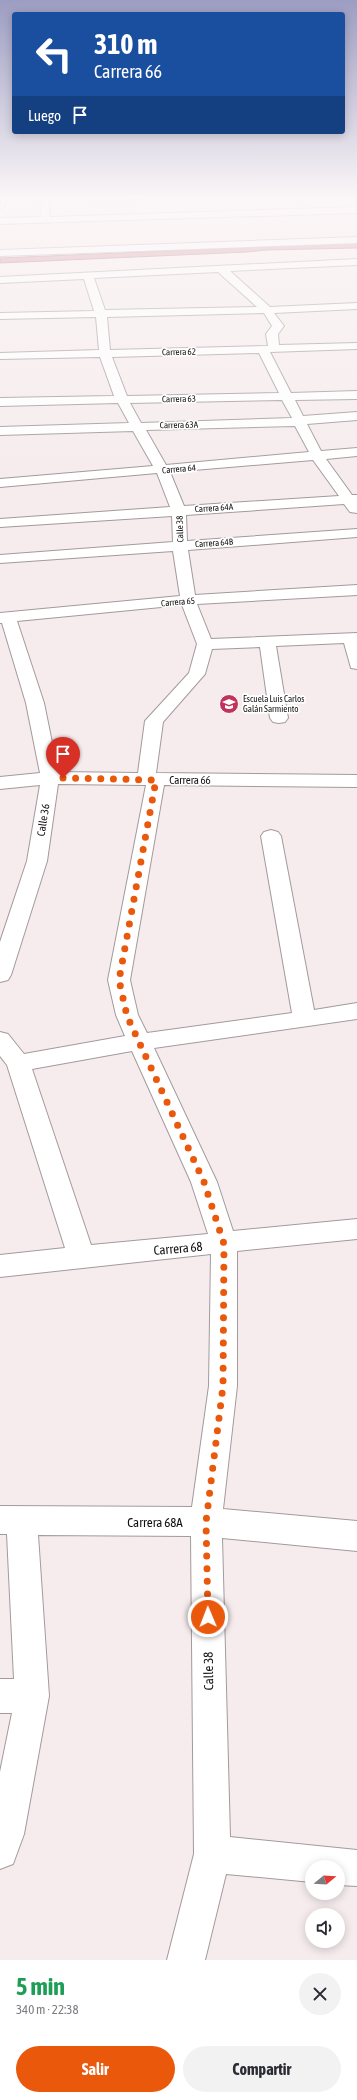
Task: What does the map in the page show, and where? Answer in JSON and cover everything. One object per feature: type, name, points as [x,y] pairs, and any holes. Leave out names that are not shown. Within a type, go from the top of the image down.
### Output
[{"type":"street","name":"Calle 38","points":[[92,287],[101,314],[105,354],[122,400],[135,426],[162,470],[179,511],[180,546],[188,600],[205,644],[197,674],[154,721],[151,780],[119,980],[127,1016],[204,1182],[224,1244],[223,1386],[206,1522],[212,1854],[186,1960]]},
{"type":"street","points":[[242,287],[268,310],[278,326],[272,334],[268,350],[287,398],[298,422],[317,456],[353,499],[357,512]]},
{"type":"street","points":[[0,316],[268,310],[357,306]]},
{"type":"street","name":"Carrera 62","points":[[0,356],[268,350],[357,346]]},
{"type":"street","name":"Carrera 63","points":[[0,402],[357,396]]},
{"type":"street","name":"Carrera 63A","points":[[0,431],[298,422],[304,420],[357,416]]},
{"type":"street","name":"Carrera 64","points":[[0,483],[357,452]]},
{"type":"street","name":"Carrera 64A","points":[[0,523],[353,499]]},
{"type":"street","name":"Carrera 64B","points":[[0,559],[357,532]]},
{"type":"street","name":"Carrera 65","points":[[4,618],[188,600],[357,590]]},
{"type":"street","name":"Calle 36","points":[[0,975],[36,861],[50,778],[35,703],[4,618]]},
{"type":"street","points":[[205,644],[354,638],[357,664]]},
{"type":"street","points":[[267,641],[279,718]]},
{"type":"street","name":"Carrera 66","points":[[0,783],[50,778],[357,781]]},
{"type":"street","points":[[271,836],[304,1019]]},
{"type":"street","points":[[18,1063],[138,1042],[357,1011]]},
{"type":"street","points":[[0,1040],[18,1063],[82,1256]]},
{"type":"street","name":"Carrera 68","points":[[0,1266],[82,1256],[224,1244],[357,1229]]},
{"type":"street","points":[[0,1851],[6,1834],[16,1696],[11,1520]]},
{"type":"street","name":"Carrera 68A","points":[[11,1520],[206,1522],[357,1536]]},
{"type":"street","points":[[212,1854],[357,1868]]},
{"type":"place","name":"Escuela Luis Carlos Galán Sarmiento","points":[[229,704]]},
{"type":"route","points":[[63,778],[156,780],[119,980],[127,1016],[204,1182],[224,1244],[223,1386],[206,1522],[208,1617]]}]
